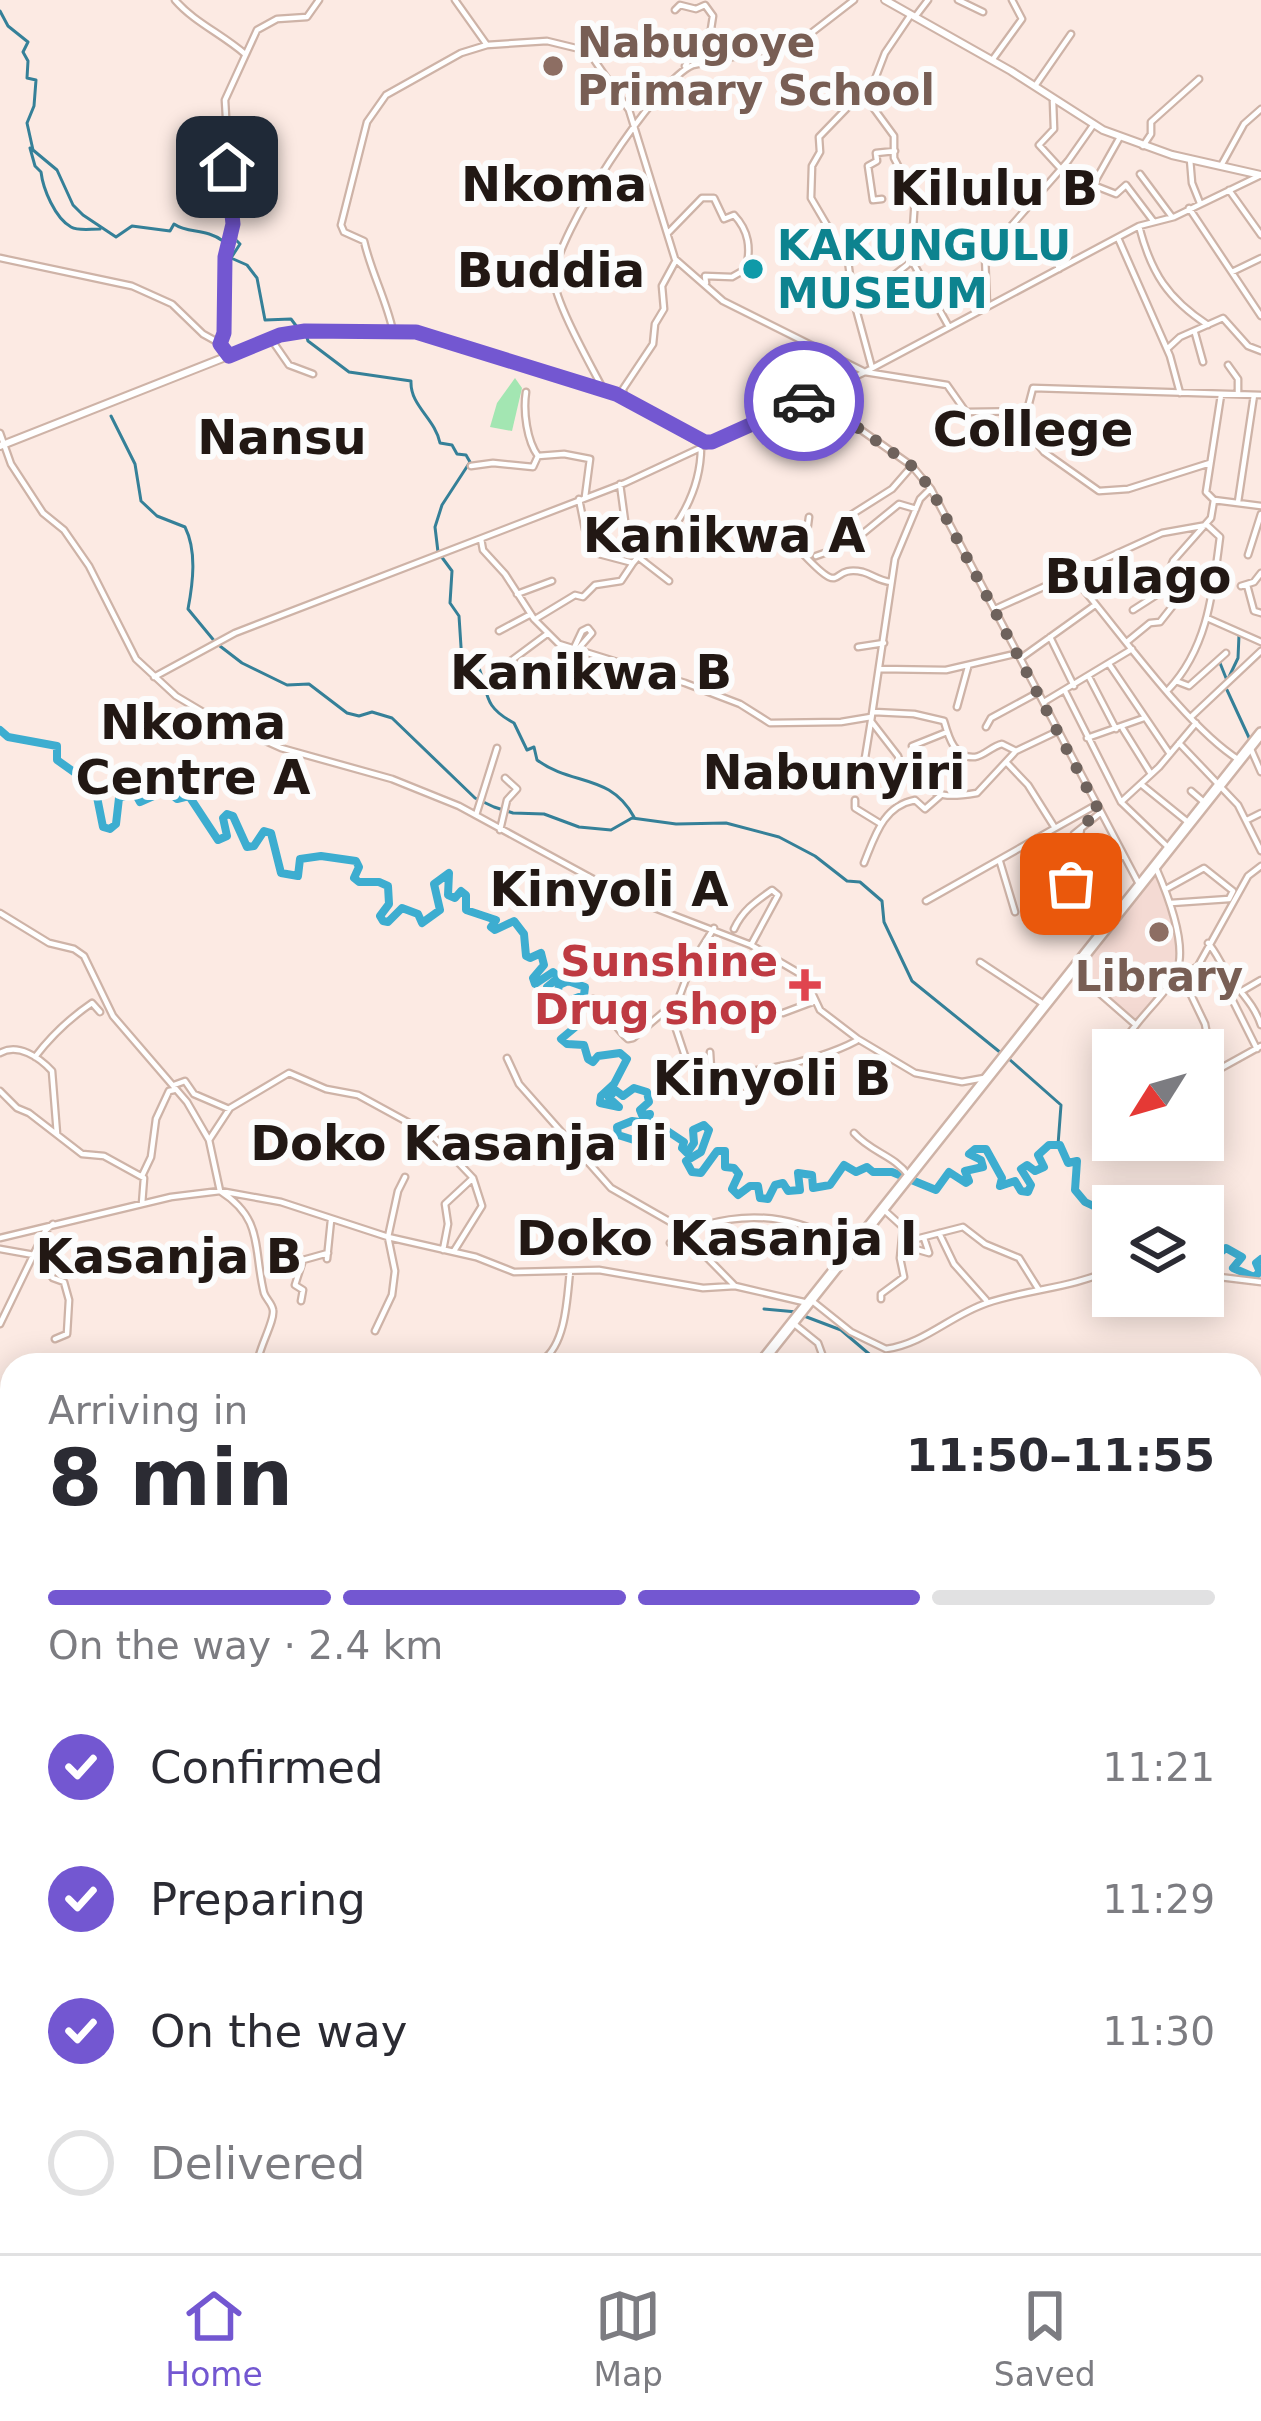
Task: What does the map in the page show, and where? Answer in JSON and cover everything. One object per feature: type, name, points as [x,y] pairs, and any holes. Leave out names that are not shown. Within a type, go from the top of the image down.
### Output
[{"type":"main road","points":[[771,1353],[1261,733]]},
{"type":"street","points":[[175,0],[193,20],[213,28],[246,55]]},
{"type":"street","points":[[220,344],[225,257],[233,224],[225,100],[263,24],[307,16],[319,0]]},
{"type":"street","points":[[455,0],[487,45]]},
{"type":"street","points":[[604,391],[556,292],[555,269],[587,197],[634,125],[674,76],[687,67],[803,41],[854,0]]},
{"type":"street","points":[[885,0],[1120,137],[1260,178]]},
{"type":"street","points":[[869,370],[842,244],[810,195],[812,166],[820,152],[819,137],[875,79],[903,22],[928,0]]},
{"type":"street","points":[[958,0],[983,12]]},
{"type":"street","points":[[992,60],[1022,19],[1012,0]]},
{"type":"street","points":[[675,10],[680,4],[696,9],[706,3],[712,15],[713,25],[687,67]]},
{"type":"street","points":[[1035,86],[1071,34]]},
{"type":"street","points":[[393,331],[364,241],[344,232],[341,225],[367,122],[389,94],[461,53],[487,45],[547,41],[584,48],[611,83],[634,125],[678,267],[723,301],[869,370],[946,385],[966,412],[1027,411]]},
{"type":"street","points":[[775,61],[784,46]]},
{"type":"street","points":[[1143,146],[1151,122],[1199,79]]},
{"type":"street","points":[[862,93],[894,136],[899,170],[915,198],[911,258],[949,327]]},
{"type":"street","points":[[1054,98],[1054,129],[1040,145],[1061,169],[1093,185],[1118,194],[1126,185],[1154,222]]},
{"type":"street","points":[[1222,164],[1244,124],[1261,109]]},
{"type":"street","points":[[988,306],[986,256],[1094,124]]},
{"type":"street","points":[[1093,185],[1120,137]]},
{"type":"street","points":[[881,199],[873,200],[868,166],[877,161],[876,153],[895,151]]},
{"type":"street","points":[[1190,159],[1200,203]]},
{"type":"street","points":[[1140,174],[1172,217]]},
{"type":"street","points":[[154,677],[231,634],[620,484],[814,397],[1139,226],[1172,217],[1260,178]]},
{"type":"street","points":[[1228,190],[1261,235]]},
{"type":"street","points":[[668,233],[702,198],[713,198],[724,219],[734,215],[743,224],[749,254],[746,269],[732,277],[705,276],[707,288]]},
{"type":"street","points":[[1189,208],[1261,316]]},
{"type":"street","points":[[1139,226],[1148,257],[1170,296],[1208,325]]},
{"type":"street","points":[[1118,238],[1167,349],[1180,393]]},
{"type":"street","points":[[1049,242],[1059,269]]},
{"type":"street","points":[[0,258],[132,286],[172,304],[229,356]]},
{"type":"street","points":[[856,305],[911,258]]},
{"type":"street","points":[[1232,272],[1261,258]]},
{"type":"street","points":[[624,398],[622,389],[653,344],[655,323],[664,309],[662,286],[678,267]]},
{"type":"street","points":[[1167,349],[1177,338],[1226,319],[1248,346],[1261,351]]},
{"type":"street","points":[[2,446],[271,339],[305,331],[421,333],[624,398],[695,440],[717,440]]},
{"type":"street","points":[[1194,332],[1203,362]]},
{"type":"street","points":[[271,339],[289,365],[313,374]]},
{"type":"street","points":[[1228,365],[1238,380],[1238,394]]},
{"type":"street","points":[[1211,463],[1128,488],[1099,491],[1043,452],[1035,441],[1027,411],[1033,388],[1258,395],[1238,502]]},
{"type":"street","points":[[526,392],[533,451],[538,456],[564,454],[592,460],[582,498],[594,549],[603,557],[637,559],[669,581]]},
{"type":"street","points":[[1221,394],[1207,492],[1214,500],[1261,510],[1248,555]]},
{"type":"street","points":[[814,397],[912,466],[931,489],[1139,884]]},
{"type":"street","points":[[0,433],[2,446],[49,520],[64,530],[89,566],[130,649],[154,677],[208,716],[265,741],[392,779],[476,815],[651,909],[751,945],[804,976],[815,1001],[858,1039],[919,1075],[962,1082],[991,1075]]},
{"type":"street","points":[[499,631],[573,596],[584,597],[593,586],[621,581],[681,518],[701,472],[701,447]]},
{"type":"street","points":[[471,466],[533,467],[538,456]]},
{"type":"street","points":[[845,547],[843,520],[892,488],[912,466]]},
{"type":"street","points":[[620,484],[628,543],[637,559]]},
{"type":"street","points":[[931,489],[922,496],[895,559],[864,764],[903,773],[941,795],[977,793],[1016,751],[1058,731]]},
{"type":"street","points":[[1133,610],[1161,592],[1173,561],[1207,525],[1214,500]]},
{"type":"street","points":[[816,556],[845,547],[899,504],[916,509]]},
{"type":"street","points":[[809,517],[804,555],[823,577],[834,580],[861,572],[890,582]]},
{"type":"street","points":[[995,609],[1162,533],[1207,525]]},
{"type":"street","points":[[1168,690],[1198,645],[1208,618],[1220,537],[1207,525]]},
{"type":"street","points":[[481,538],[484,550],[554,642],[685,683],[740,704],[770,723],[833,723],[872,717],[942,721],[952,746],[967,756],[978,757],[995,744],[1008,744],[1016,751]]},
{"type":"street","points":[[1261,573],[1244,585],[1254,610],[1261,614]]},
{"type":"street","points":[[1073,576],[1196,722],[1239,760]]},
{"type":"street","points":[[517,594],[552,580]]},
{"type":"street","points":[[1128,641],[1150,623],[1160,622],[1175,603]]},
{"type":"street","points":[[879,669],[916,667],[924,672],[1020,656],[1096,604]]},
{"type":"street","points":[[1121,802],[1170,754],[1261,646],[1208,618]]},
{"type":"street","points":[[500,669],[547,634]]},
{"type":"street","points":[[1050,638],[1074,686]]},
{"type":"street","points":[[858,647],[884,643]]},
{"type":"street","points":[[1044,702],[1134,648]]},
{"type":"street","points":[[1176,681],[1189,686],[1226,653]]},
{"type":"street","points":[[1251,661],[1260,667]]},
{"type":"street","points":[[1109,664],[1170,754]]},
{"type":"street","points":[[957,706],[968,667]]},
{"type":"street","points":[[1089,677],[1151,774]]},
{"type":"street","points":[[1065,691],[1121,802],[1169,848]]},
{"type":"street","points":[[986,727],[991,718],[1039,692]]},
{"type":"street","points":[[872,717],[898,756],[903,773]]},
{"type":"street","points":[[1087,738],[1144,718]]},
{"type":"street","points":[[912,746],[947,732]]},
{"type":"street","points":[[1179,743],[1220,784],[1247,820],[1261,850]]},
{"type":"street","points":[[1250,747],[1261,772]]},
{"type":"street","points":[[476,815],[497,748]]},
{"type":"street","points":[[1007,763],[1028,785],[1055,828]]},
{"type":"street","points":[[500,830],[509,795],[517,789],[505,778]]},
{"type":"street","points":[[1141,784],[1189,823]]},
{"type":"street","points":[[1191,791],[1205,803]]},
{"type":"street","points":[[864,862],[880,824],[904,802],[916,801],[925,809],[941,795]]},
{"type":"street","points":[[855,800],[854,808],[880,824]]},
{"type":"street","points":[[926,901],[1096,805]]},
{"type":"street","points":[[1074,834],[1100,813]]},
{"type":"street","points":[[1247,820],[1261,813]]},
{"type":"street","points":[[1081,829],[1095,872]]},
{"type":"street","points":[[1037,838],[1086,902],[1115,915]]},
{"type":"street","points":[[1034,904],[1123,856]]},
{"type":"street","points":[[1000,862],[1015,912]]},
{"type":"street","points":[[1206,1029],[1182,977],[1198,966],[1248,876],[1261,866]]},
{"type":"street","points":[[1133,1029],[1177,969],[1171,903],[1155,867]]},
{"type":"street","points":[[1166,890],[1204,868],[1233,890],[1229,899],[1171,903]]},
{"type":"street","points":[[734,929],[755,901],[772,890],[778,895],[751,945]]},
{"type":"street","points":[[0,913],[49,943],[84,956],[113,1016],[175,1089],[209,1140],[220,1191],[236,1201],[250,1219],[264,1294],[272,1307],[258,1353]]},
{"type":"street","points":[[593,999],[628,1039],[679,999],[690,967],[714,928]]},
{"type":"street","points":[[1208,943],[1261,1025]]},
{"type":"street","points":[[980,962],[1045,1005]]},
{"type":"street","points":[[1073,970],[1136,1025]]},
{"type":"street","points":[[1224,1066],[1259,1047],[1229,993],[1230,980]]},
{"type":"street","points":[[1242,991],[1261,980]]},
{"type":"street","points":[[782,1013],[815,1001]]},
{"type":"street","points":[[35,1058],[58,1029],[81,1011],[92,1004],[100,1012]]},
{"type":"street","points":[[669,1008],[688,1065],[711,1069],[738,1072],[771,1067],[858,1039]]},
{"type":"street","points":[[0,1052],[11,1047],[52,1071],[56,1134]]},
{"type":"street","points":[[710,1052],[711,1069]]},
{"type":"street","points":[[507,1058],[519,1084],[611,1188],[654,1210],[735,1286]]},
{"type":"street","points":[[734,1093],[753,1093],[771,1067]]},
{"type":"street","points":[[209,1140],[229,1109],[289,1073],[361,1097],[433,1136],[473,1178],[482,1206],[454,1251]]},
{"type":"street","points":[[142,1204],[142,1176],[169,1091],[185,1081],[194,1094],[229,1109]]},
{"type":"street","points":[[0,1091],[82,1154],[104,1156],[142,1176]]},
{"type":"street","points":[[854,1133],[874,1151],[898,1161],[908,1180]]},
{"type":"street","points":[[376,1331],[391,1299],[394,1282],[388,1237],[405,1177]]},
{"type":"street","points":[[443,1250],[448,1227],[444,1206],[473,1178]]},
{"type":"street","points":[[0,1238],[220,1191],[281,1202],[518,1272],[599,1270],[703,1288],[735,1286],[810,1302],[851,1332],[886,1349],[924,1337],[987,1303],[1092,1276]]},
{"type":"street","points":[[883,1209],[912,1238],[915,1249],[929,1253],[924,1238]]},
{"type":"street","points":[[670,1243],[706,1224],[762,1217],[820,1228],[852,1248]]},
{"type":"street","points":[[301,1301],[303,1290],[295,1285],[303,1260],[328,1256],[331,1220]]},
{"type":"street","points":[[0,1324],[54,1223]]},
{"type":"street","points":[[912,1238],[961,1226],[985,1244],[1019,1258],[1040,1292]]},
{"type":"street","points":[[881,1299],[880,1294],[904,1278],[903,1228]]},
{"type":"street","points":[[939,1233],[954,1264],[987,1303]]},
{"type":"street","points":[[0,1249],[35,1254],[52,1277],[64,1282],[70,1300],[67,1334],[55,1339]]},
{"type":"street","points":[[552,1353],[560,1340],[570,1270]]},
{"type":"street","points":[[1224,1278],[1261,1282]]},
{"type":"street","points":[[793,1323],[818,1343],[822,1353]]},
{"type":"shaded area","points":[[1156,872],[1176,935],[1178,960],[1168,983],[1136,1024],[1077,966]]},
{"type":"green space","points":[[515,378],[522,388],[512,431],[490,427],[497,403]]},
{"type":"waterway","points":[[0,11],[8,26],[28,42],[23,52],[27,78],[36,80],[27,123],[33,150],[57,170],[73,205],[83,215],[116,237],[132,226],[170,231],[174,224],[223,241],[235,239],[240,244],[231,258],[247,265],[257,278],[265,320],[291,319],[297,327],[304,327],[308,341],[349,372],[411,381],[414,398],[440,443],[452,445],[470,462],[442,505],[435,527],[438,552],[452,571],[450,603],[459,616],[462,662],[477,663],[491,704],[514,723],[527,750],[534,747],[537,760],[614,793],[634,817]]},
{"type":"waterway","points":[[30,148],[47,195],[65,223],[84,230],[100,229]]},
{"type":"waterway","points":[[111,416],[135,464],[141,501],[157,516],[185,527],[189,536],[193,567],[188,609],[216,643],[242,663],[287,685],[309,684],[347,713],[372,712],[392,718],[475,798],[494,807],[544,814],[579,827],[611,830],[632,818],[676,824],[726,823],[779,837],[815,856],[847,881],[860,882],[882,901],[884,922],[912,981],[1001,1053]]},
{"type":"waterway","points":[[1228,679],[1238,658],[1239,635]]},
{"type":"waterway","points":[[1220,663],[1226,678]]},
{"type":"waterway","points":[[1227,690],[1251,742]]},
{"type":"waterway","points":[[0,730],[8,737],[57,746],[57,760],[95,787],[103,827],[116,824],[119,798],[135,793],[140,802],[167,790],[177,799],[189,796],[218,840],[227,836],[223,818],[227,814],[233,816],[247,847],[254,846],[264,831],[271,833],[281,873],[298,876],[300,859],[321,856],[356,861],[359,867],[354,878],[359,882],[388,886],[389,904],[380,916],[383,921],[388,922],[402,908],[418,914],[422,923],[440,910],[434,884],[449,873],[448,895],[455,898],[461,891],[466,895],[466,910],[496,920],[491,927],[495,930],[514,921],[524,934],[526,956],[541,953],[544,965],[533,978],[535,984],[553,972],[559,977],[547,987],[549,995],[557,996],[559,985],[568,981],[585,987],[584,995],[566,1002],[579,1024],[561,1039],[584,1045],[593,1062],[598,1056],[620,1053],[627,1059],[600,1103],[619,1107],[609,1098],[615,1090],[623,1096],[634,1088],[647,1092],[649,1102],[640,1110],[642,1115],[650,1114],[647,1123],[632,1121],[617,1127],[618,1135],[639,1138],[641,1151],[646,1151],[663,1128],[684,1142],[687,1153],[694,1143],[693,1130],[704,1125],[709,1130],[701,1152],[686,1161],[692,1172],[701,1173],[717,1151],[725,1151],[725,1167],[739,1174],[732,1189],[738,1195],[758,1186],[760,1198],[768,1199],[775,1185],[783,1183],[788,1191],[800,1190],[798,1173],[812,1175],[813,1188],[830,1185],[844,1165],[856,1172],[867,1167],[873,1172],[892,1172],[936,1190],[949,1172],[966,1183],[965,1171],[983,1167],[981,1160],[969,1154],[975,1149],[986,1149],[1002,1178],[1000,1186],[1015,1181],[1021,1191],[1028,1192],[1031,1185],[1021,1169],[1044,1167],[1038,1155],[1049,1145],[1060,1145],[1068,1163],[1077,1161],[1075,1190],[1092,1205]]},
{"type":"waterway","points":[[1009,1059],[1061,1105],[1058,1145]]},
{"type":"waterway","points":[[1224,1250],[1242,1257],[1233,1268],[1254,1277],[1260,1272],[1256,1263],[1261,1259]]},
{"type":"waterway","points":[[764,1309],[797,1312]]},
{"type":"waterway","points":[[804,1316],[841,1330],[868,1353]]},
{"type":"way so far","points":[[804,401],[814,397],[912,466],[931,489],[1100,813],[1085,823],[1080,835],[1095,872],[1071,884]]},
{"type":"place","name":"Nabugoye Primary School","points":[[553,66]]},
{"type":"place","name":"KAKUNGULU MUSEUM","points":[[753,269]]},
{"type":"place","name":"Library","points":[[1159,932]]},
{"type":"place","name":"Sunshine Drug shop","points":[[805,985]]},
{"type":"district","name":"Nkoma","points":[[554,184]]},
{"type":"district","name":"Kilulu B","points":[[994,188]]},
{"type":"district","name":"Buddia","points":[[551,270]]},
{"type":"district","name":"College","points":[[1033,429]]},
{"type":"district","name":"Nansu","points":[[282,437]]},
{"type":"district","name":"Kanikwa A","points":[[724,535]]},
{"type":"district","name":"Bulago","points":[[1138,576]]},
{"type":"district","name":"Kanikwa B","points":[[591,672]]},
{"type":"district","name":"Nkoma Centre A","points":[[193,750]]},
{"type":"district","name":"Nabunyiri","points":[[834,772]]},
{"type":"district","name":"Kinyoli A","points":[[609,889]]},
{"type":"district","name":"Kinyoli B","points":[[772,1078]]},
{"type":"district","name":"Doko Kasanja Ii","points":[[459,1143]]},
{"type":"district","name":"Doko Kasanja I","points":[[717,1238]]},
{"type":"district","name":"Kasanja B","points":[[169,1256]]},
{"type":"route","points":[[227,167],[233,224],[225,257],[224,340],[220,344],[229,356],[280,335],[305,331],[416,332],[616,394],[705,442],[804,401]]}]
